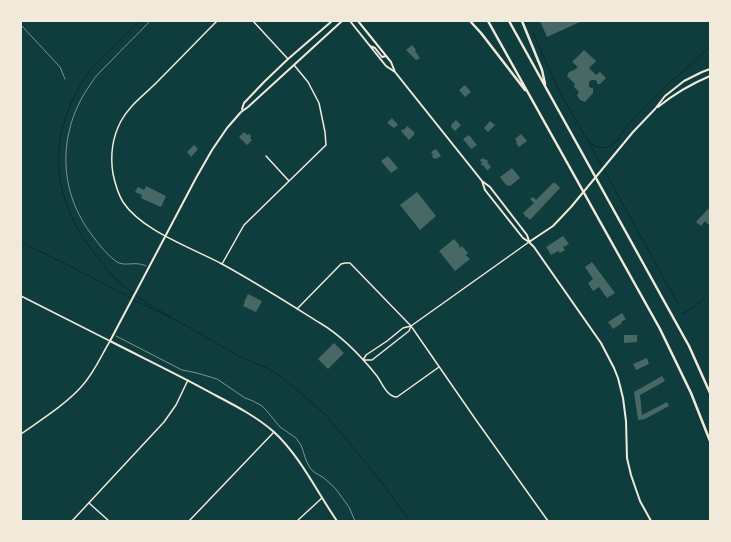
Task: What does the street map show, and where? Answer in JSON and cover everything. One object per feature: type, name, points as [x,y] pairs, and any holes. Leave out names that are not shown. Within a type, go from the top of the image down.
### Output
[{"type":"highway","points":[[470,21],[530,96]]},
{"type":"highway","points":[[488,21],[660,329],[691,393],[710,441]]},
{"type":"highway","points":[[509,21],[672,314],[710,393]]},
{"type":"highway","points":[[522,21],[542,70],[545,86]]},
{"type":"main road","points":[[242,110],[244,103],[264,82],[332,21]]},
{"type":"main road","points":[[337,521],[294,454],[274,432],[255,418],[188,380],[110,341],[196,178],[227,128],[242,110],[248,107],[342,21]]},
{"type":"main road","points":[[350,21],[386,66],[395,72]]},
{"type":"main road","points":[[358,21],[391,62],[395,72],[482,181],[490,187],[512,215],[527,235],[529,242],[601,343],[613,365],[623,398],[626,421],[627,458],[630,475],[640,501],[651,521]]},
{"type":"main road","points":[[369,45],[376,49],[382,57],[386,56]]},
{"type":"main road","points":[[529,242],[553,226],[569,210],[633,132],[665,96],[693,76],[710,69]]},
{"type":"main road","points":[[655,109],[678,92],[710,76]]},
{"type":"main road","points":[[482,181],[485,190],[523,238],[529,242]]},
{"type":"street","points":[[217,21],[127,112],[121,122],[111,149],[115,182],[123,202],[144,223],[166,236],[222,264],[321,323],[350,346],[393,397],[397,397],[439,367]]},
{"type":"street","points":[[253,21],[288,59]]},
{"type":"street","points":[[222,264],[244,225],[326,145],[320,103],[308,82],[294,65]]},
{"type":"street","points":[[266,156],[290,181]]},
{"type":"street","points":[[363,360],[366,355],[403,328],[411,326],[529,242]]},
{"type":"street","points":[[297,309],[341,264],[350,263],[411,326],[548,521]]},
{"type":"street","points":[[21,296],[110,341],[95,368],[81,386],[62,404],[21,434]]},
{"type":"street","points":[[363,360],[372,360],[409,331],[411,326]]},
{"type":"street","points":[[72,521],[164,422],[176,405],[188,380]]},
{"type":"street","points":[[189,521],[274,432]]},
{"type":"street","points":[[297,521],[322,498]]},
{"type":"street","points":[[89,503],[109,521]]},
{"type":"path","points":[[149,267],[142,263],[120,263],[114,259],[91,234],[78,212],[70,190],[67,173],[66,152],[68,136],[80,99],[99,73],[150,21]]},
{"type":"path","points":[[21,24],[60,67],[65,79]]},
{"type":"building","points":[[540,21],[582,21],[547,37]]},
{"type":"building","points":[[412,45],[420,58],[417,60],[406,50]]},
{"type":"building","points":[[584,50],[596,61],[589,68],[596,75],[600,72],[606,78],[600,84],[597,84],[596,80],[591,80],[589,82],[589,87],[593,88],[593,93],[585,102],[580,100],[577,95],[579,92],[574,87],[575,84],[567,76],[569,72],[578,67],[572,62]]},
{"type":"building","points":[[465,85],[471,92],[465,97],[459,90]]},
{"type":"building","points":[[392,118],[398,125],[394,128],[387,123]]},
{"type":"building","points":[[456,120],[461,125],[455,131],[451,125]]},
{"type":"building","points":[[490,121],[495,125],[488,132],[484,128]]},
{"type":"building","points":[[407,126],[414,132],[414,135],[409,140],[401,131]]},
{"type":"building","points":[[244,132],[251,136],[250,138],[252,140],[247,145],[239,137]]},
{"type":"building","points":[[521,134],[527,141],[519,147],[515,139]]},
{"type":"building","points":[[469,135],[477,145],[471,149],[463,139]]},
{"type":"building","points":[[194,145],[198,149],[191,157],[187,152]]},
{"type":"building","points":[[436,149],[441,156],[434,159],[431,152]]},
{"type":"building","points":[[388,156],[398,168],[391,173],[381,161]]},
{"type":"building","points":[[483,158],[488,161],[487,162],[491,167],[488,170],[481,164],[482,163],[480,160]]},
{"type":"building","points":[[512,168],[520,178],[510,186],[506,185],[500,177]]},
{"type":"building","points":[[554,182],[560,188],[530,220],[523,213],[534,203],[530,199],[533,197],[536,200]]},
{"type":"building","points":[[146,186],[166,196],[161,207],[141,198],[142,195],[135,192],[138,187],[144,190]]},
{"type":"building","points":[[417,192],[436,216],[420,230],[400,205]]},
{"type":"building","points":[[708,209],[710,211],[710,226],[705,221],[701,226],[696,222]]},
{"type":"building","points":[[563,236],[569,244],[563,247],[565,250],[560,253],[558,251],[551,255],[546,247]]},
{"type":"building","points":[[454,239],[460,248],[462,246],[468,253],[466,256],[470,259],[455,271],[439,251]]},
{"type":"building","points":[[592,262],[615,293],[607,298],[599,287],[593,291],[588,283],[593,279],[585,267]]},
{"type":"building","points":[[248,294],[262,301],[256,312],[243,306]]},
{"type":"building","points":[[622,313],[626,319],[613,329],[608,322]]},
{"type":"building","points":[[624,335],[637,335],[637,342],[624,343]]},
{"type":"building","points":[[334,343],[344,353],[328,369],[318,359]]},
{"type":"building","points":[[647,358],[649,364],[636,370],[633,364]]},
{"type":"building","points":[[662,376],[665,381],[640,395],[642,415],[667,402],[669,406],[645,419],[638,420],[634,392]]},
{"type":"waterway","points":[[140,21],[91,69],[79,89],[69,108],[63,128],[59,148],[59,169],[62,189],[69,210],[80,233],[91,249],[119,282],[144,301],[171,317]]},
{"type":"waterway","points":[[533,33],[559,91],[677,302]]},
{"type":"waterway","points":[[589,142],[601,148],[608,147],[616,142],[626,127],[670,82],[692,64],[710,46]]},
{"type":"waterway","points":[[21,242],[176,320],[237,355],[269,369],[285,380],[325,414],[376,475],[410,521]]},
{"type":"waterway","points":[[682,314],[694,307],[704,298]]}]
